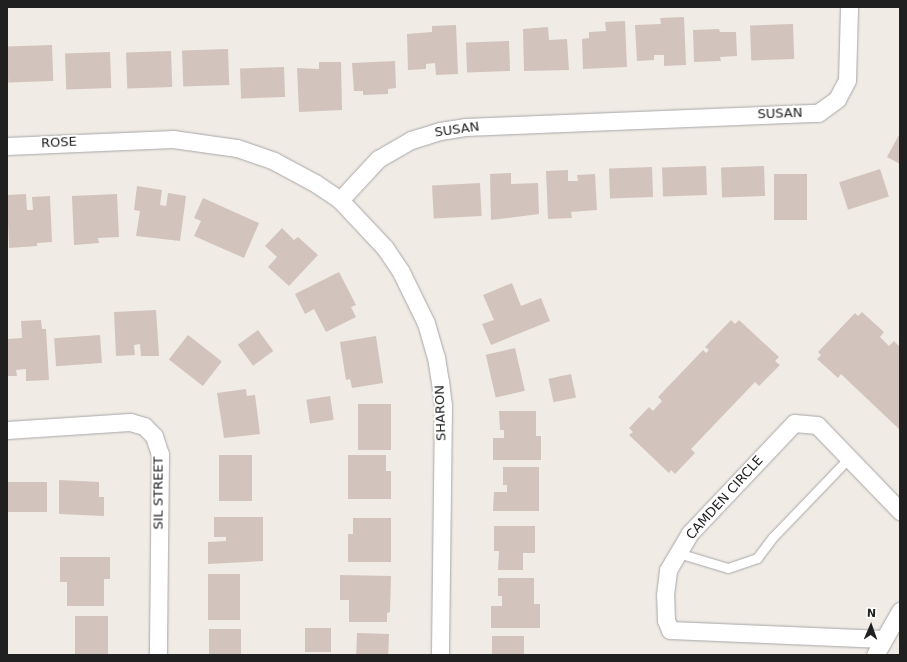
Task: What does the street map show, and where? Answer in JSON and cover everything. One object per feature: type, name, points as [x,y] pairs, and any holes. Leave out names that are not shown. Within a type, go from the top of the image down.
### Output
[{"type":"street","name":"SUSAN","points":[[340,200],[378,159],[411,140],[440,131],[465,127],[818,113],[837,99],[845,89],[848,72],[849,7]]},
{"type":"street","name":"ROSE","points":[[7,146],[173,139],[237,148],[274,161],[315,183],[340,200]]},
{"type":"street","name":"SHARON","points":[[340,200],[381,243],[401,272],[426,323],[436,357],[443,406],[440,655]]},
{"type":"street","name":"SIL STREET","points":[[7,430],[130,422],[144,426],[154,436],[160,454],[158,655]]},
{"type":"street","name":"CAMDEN CIRCLE","points":[[883,639],[670,630],[666,620],[665,595],[668,570],[690,533],[794,424],[817,425],[900,512]]},
{"type":"street","points":[[875,655],[900,611]]},
{"type":"lane","points":[[678,553],[728,568],[757,558],[773,537],[849,458]]},
{"type":"building","points":[[684,17],[686,65],[664,66],[664,55],[654,55],[654,60],[637,61],[635,25],[661,24],[660,18]]},
{"type":"building","points":[[625,21],[627,67],[583,69],[582,39],[589,38],[589,32],[606,31],[605,22]]},
{"type":"building","points":[[793,24],[794,59],[751,60],[750,26]]},
{"type":"building","points":[[456,25],[458,74],[436,75],[435,63],[426,64],[426,69],[408,70],[407,34],[432,32],[432,26]]},
{"type":"building","points":[[548,27],[549,40],[567,39],[569,70],[524,71],[523,29]]},
{"type":"building","points":[[719,29],[720,32],[736,32],[737,56],[720,57],[721,61],[694,62],[693,30]]},
{"type":"building","points":[[509,41],[510,71],[467,72],[466,43]]},
{"type":"building","points":[[52,45],[53,81],[8,83],[7,47]]},
{"type":"building","points":[[228,49],[229,85],[183,87],[182,51]]},
{"type":"building","points":[[171,51],[172,87],[127,89],[126,53]]},
{"type":"building","points":[[110,52],[111,88],[66,90],[65,54]]},
{"type":"building","points":[[395,61],[396,88],[388,89],[388,94],[363,95],[363,91],[354,91],[352,63]]},
{"type":"building","points":[[319,62],[341,62],[342,110],[299,112],[297,68],[319,69]]},
{"type":"building","points":[[284,67],[285,97],[241,99],[240,69]]},
{"type":"building","points":[[900,133],[900,164],[887,157]]},
{"type":"building","points":[[706,166],[707,195],[663,197],[662,168]]},
{"type":"building","points":[[764,166],[765,196],[722,197],[721,168]]},
{"type":"building","points":[[652,167],[653,197],[610,198],[609,169]]},
{"type":"building","points":[[880,169],[889,197],[848,210],[839,182]]},
{"type":"building","points":[[568,170],[568,181],[578,181],[577,175],[595,174],[597,210],[571,212],[572,218],[548,219],[546,171]]},
{"type":"building","points":[[511,173],[511,184],[538,183],[539,214],[491,220],[490,174]]},
{"type":"building","points":[[774,174],[807,174],[807,220],[774,220]]},
{"type":"building","points":[[480,183],[482,216],[434,218],[432,186]]},
{"type":"building","points":[[137,186],[162,190],[160,205],[166,206],[168,193],[186,196],[180,241],[136,236],[140,211],[134,210]]},
{"type":"building","points":[[26,194],[27,210],[33,210],[32,197],[50,196],[52,242],[37,243],[37,246],[9,248],[7,195]]},
{"type":"building","points":[[117,194],[119,237],[98,238],[99,243],[74,245],[72,196]]},
{"type":"building","points":[[203,198],[259,223],[244,258],[194,236],[201,221],[194,218]]},
{"type":"building","points":[[282,228],[294,240],[298,237],[318,255],[289,286],[268,267],[277,257],[265,246]]},
{"type":"building","points":[[339,272],[356,305],[351,307],[356,317],[326,332],[314,309],[305,314],[295,294]]},
{"type":"building","points":[[512,283],[521,306],[541,298],[550,321],[491,345],[482,324],[494,320],[483,295]]},
{"type":"building","points":[[156,310],[159,356],[141,356],[140,344],[134,345],[135,355],[116,356],[114,312]]},
{"type":"building","points":[[862,312],[884,332],[880,337],[889,346],[894,341],[900,347],[900,430],[841,374],[838,378],[817,359],[821,355],[818,352],[855,313],[858,316]]},
{"type":"building","points":[[41,320],[42,329],[46,329],[49,380],[26,381],[26,369],[16,370],[17,376],[7,376],[7,339],[22,338],[21,321]]},
{"type":"building","points":[[731,320],[735,324],[739,320],[779,357],[775,361],[780,365],[759,386],[755,382],[691,449],[695,453],[675,474],[671,470],[669,473],[629,435],[633,432],[629,428],[649,407],[653,411],[662,401],[658,397],[703,350],[706,353],[709,350],[705,347]]},
{"type":"building","points":[[258,330],[273,351],[253,366],[238,345]]},
{"type":"building","points":[[100,335],[102,363],[56,366],[54,338]]},
{"type":"building","points":[[188,335],[222,361],[203,386],[169,359]]},
{"type":"building","points":[[376,336],[383,383],[352,388],[350,379],[346,380],[340,342]]},
{"type":"building","points":[[515,348],[525,391],[496,398],[486,355]]},
{"type":"building","points":[[571,374],[576,397],[553,402],[549,379]]},
{"type":"building","points":[[246,389],[247,396],[255,395],[260,434],[224,438],[217,393]]},
{"type":"building","points":[[330,396],[334,420],[310,423],[306,400]]},
{"type":"building","points":[[358,404],[391,404],[391,450],[358,450]]},
{"type":"building","points":[[499,411],[536,411],[536,436],[541,436],[541,460],[493,460],[493,438],[504,438],[504,430],[500,430]]},
{"type":"building","points":[[219,455],[252,455],[252,501],[219,501]]},
{"type":"building","points":[[348,455],[386,455],[386,471],[391,471],[391,499],[348,499]]},
{"type":"building","points":[[503,467],[539,467],[539,511],[493,511],[494,492],[507,492],[507,485],[503,485]]},
{"type":"building","points":[[59,480],[99,482],[99,497],[104,497],[104,516],[59,514]]},
{"type":"building","points":[[7,482],[47,482],[47,512],[7,512]]},
{"type":"building","points":[[214,517],[263,517],[263,561],[208,564],[208,542],[226,541],[226,537],[214,537]]},
{"type":"building","points":[[353,518],[391,518],[391,562],[348,562],[348,534],[353,534]]},
{"type":"building","points":[[494,526],[535,526],[535,553],[523,553],[523,570],[498,570],[499,551],[494,551]]},
{"type":"building","points":[[60,557],[110,557],[110,579],[104,579],[104,606],[67,606],[67,582],[60,582]]},
{"type":"building","points":[[208,574],[240,574],[240,620],[208,620]]},
{"type":"building","points":[[340,575],[391,576],[390,612],[387,613],[387,622],[349,622],[349,600],[340,600]]},
{"type":"building","points":[[498,578],[534,578],[534,604],[540,604],[540,628],[491,628],[491,606],[502,606],[502,596],[498,596]]},
{"type":"building","points":[[75,616],[108,616],[108,655],[75,655]]},
{"type":"building","points":[[305,628],[331,628],[331,652],[305,652]]},
{"type":"building","points":[[209,629],[241,629],[241,655],[209,655]]},
{"type":"building","points":[[357,633],[389,634],[388,655],[356,655]]},
{"type":"building","points":[[492,636],[524,636],[524,655],[492,655]]}]
